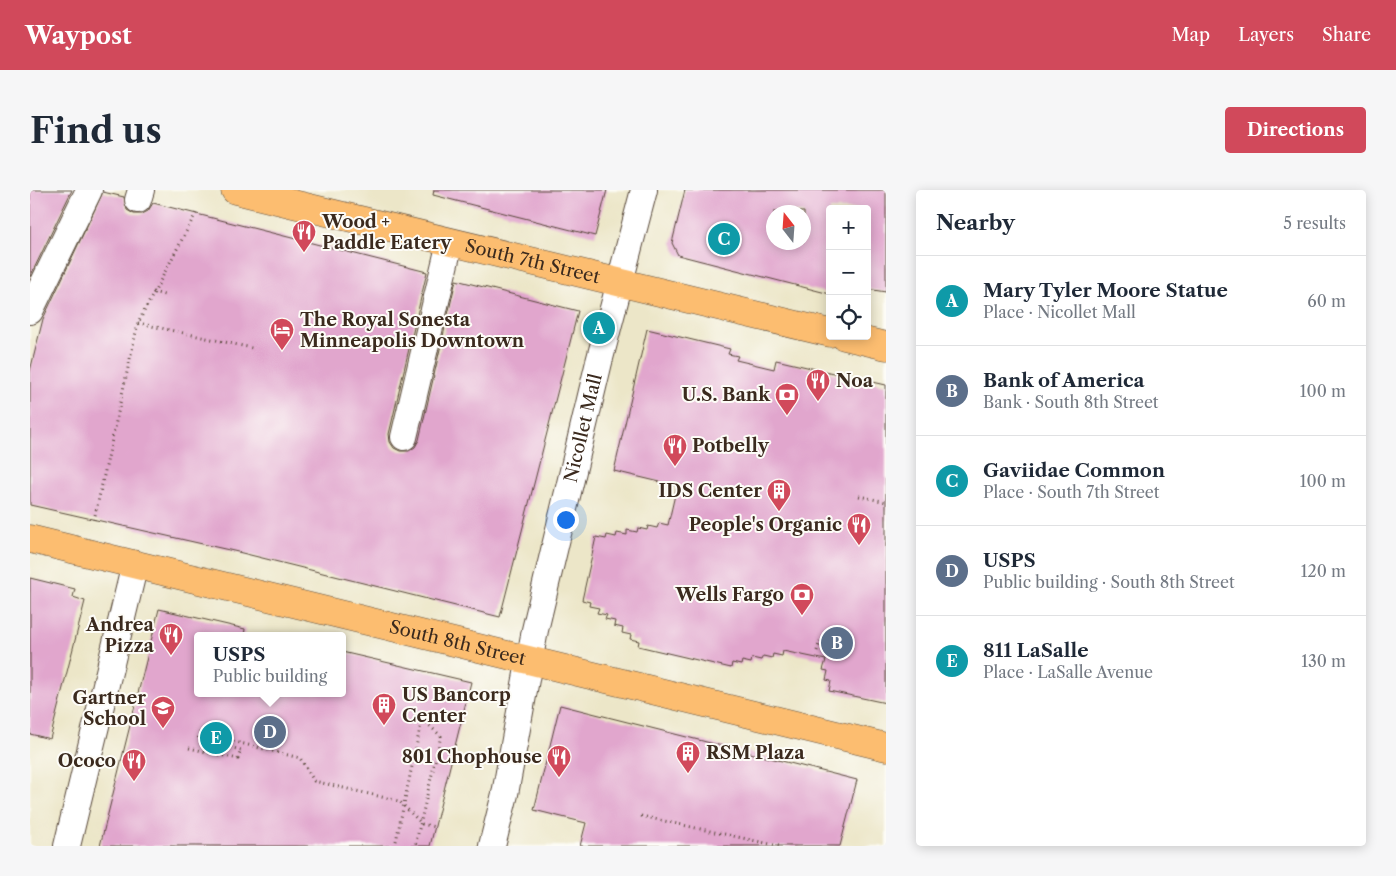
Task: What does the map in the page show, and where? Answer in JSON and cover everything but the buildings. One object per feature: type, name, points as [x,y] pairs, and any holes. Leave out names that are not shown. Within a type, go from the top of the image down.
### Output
[{"type":"main road","name":"South 7th Street","points":[[235,190],[826,332]]},
{"type":"main road","points":[[861,340],[886,346]]},
{"type":"main road","name":"South 8th Street","points":[[30,539],[886,748]]},
{"type":"street","points":[[30,311],[89,190]]},
{"type":"street","name":"Nicollet Mall","points":[[492,846],[505,794],[530,660],[599,362],[644,190]]},
{"type":"street","points":[[404,437],[450,242]]},
{"type":"street","points":[[66,846],[136,564]]},
{"type":"path","points":[[94,520],[138,323],[196,213]]},
{"type":"path","points":[[153,292],[164,295]]},
{"type":"path","points":[[138,323],[252,348]]},
{"type":"path","points":[[763,394],[765,384]]},
{"type":"path","points":[[859,496],[886,502]]},
{"type":"path","points":[[817,650],[820,641]]},
{"type":"path","points":[[395,846],[422,719],[441,736],[416,846]]},
{"type":"path","points":[[189,748],[238,759],[241,750],[198,739],[200,733],[300,758],[314,781],[398,800],[422,824],[435,827]]},
{"type":"path","points":[[641,816],[780,846]]},
{"type":"place","name":"Gaviidae Common","points":[[724,239]]},
{"type":"place","name":"Wood + Paddle Eatery","points":[[304,253]]},
{"type":"place","name":"Mary Tyler Moore Statue","points":[[599,328]]},
{"type":"place","name":"The Royal Sonesta Minneapolis Downtown","points":[[282,351]]},
{"type":"place","name":"Noa","points":[[818,402]]},
{"type":"place","name":"U.S. Bank","points":[[787,416]]},
{"type":"place","name":"Potbelly","points":[[675,467]]},
{"type":"place","name":"IDS Center","points":[[779,512]]},
{"type":"place","name":"People's Organic","points":[[859,546]]},
{"type":"place","name":"Wells Fargo","points":[[802,616]]},
{"type":"place","name":"Bank of America","points":[[837,643]]},
{"type":"place","name":"Andrea Pizza","points":[[171,656]]},
{"type":"place","name":"US Bancorp Center","points":[[384,726]]},
{"type":"place","name":"Gartner School","points":[[163,729]]},
{"type":"place","name":"USPS","points":[[270,732]]},
{"type":"place","name":"811 LaSalle","points":[[216,738]]},
{"type":"place","name":"RSM Plaza","points":[[688,774]]},
{"type":"place","name":"801 Chophouse","points":[[559,778]]},
{"type":"place","name":"Ococo","points":[[134,782]]}]
